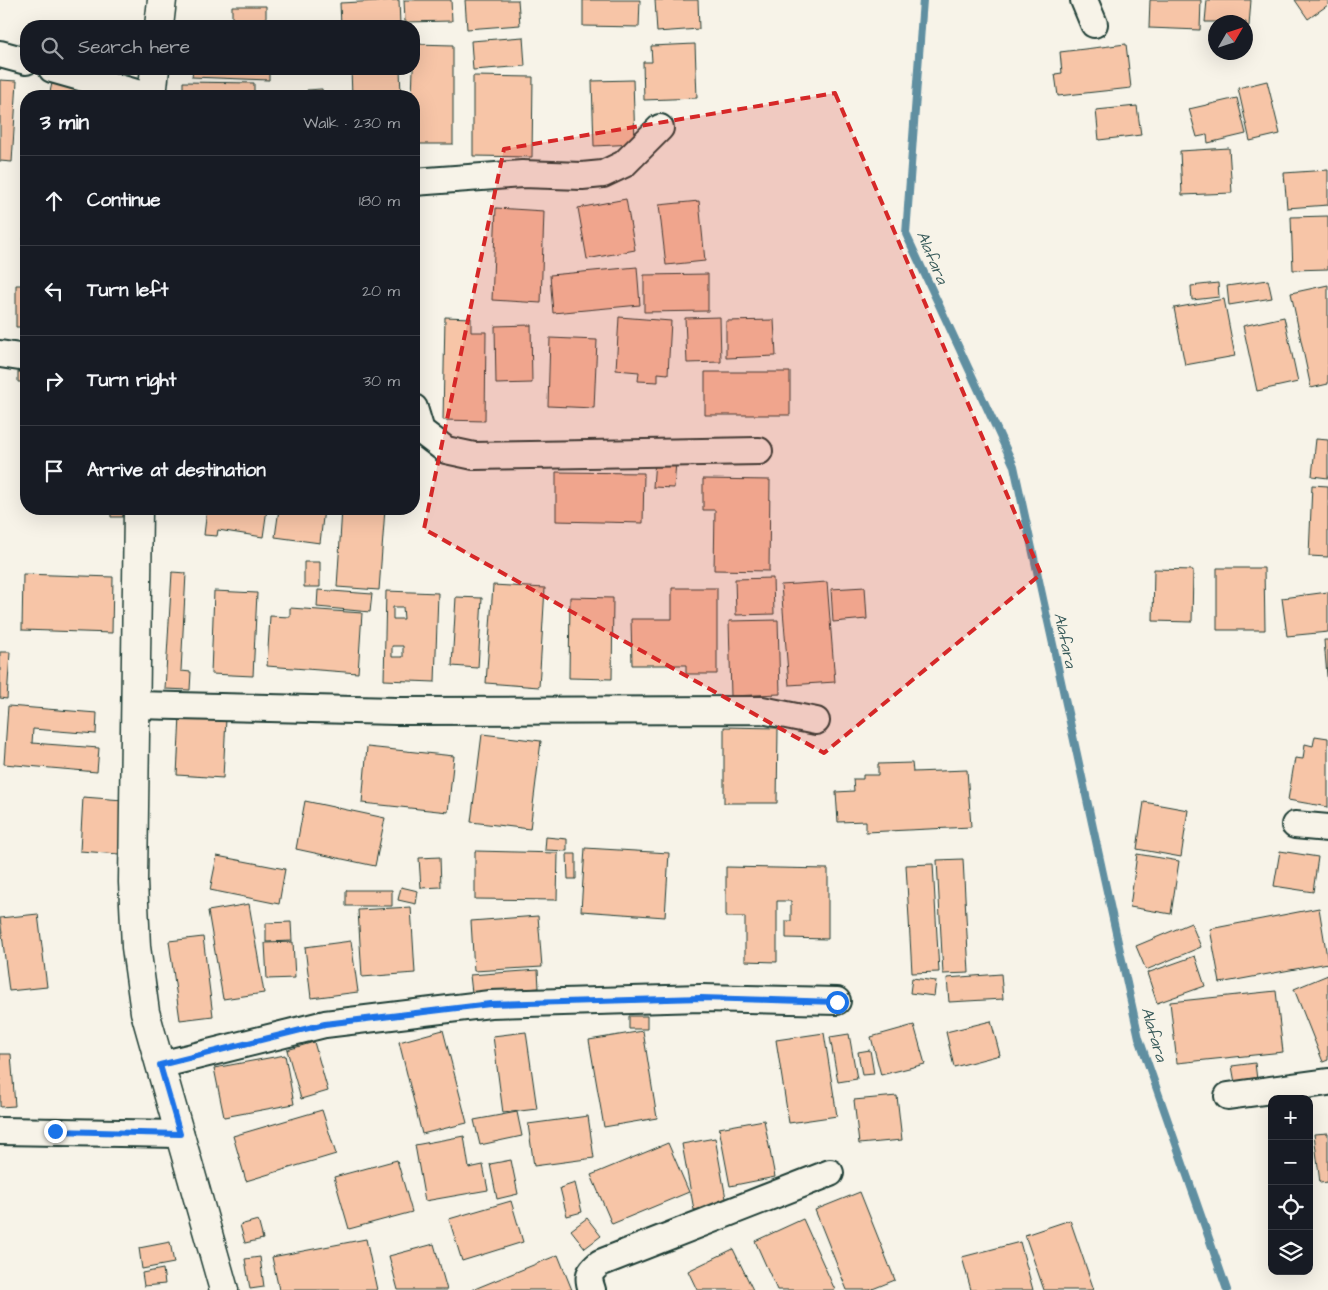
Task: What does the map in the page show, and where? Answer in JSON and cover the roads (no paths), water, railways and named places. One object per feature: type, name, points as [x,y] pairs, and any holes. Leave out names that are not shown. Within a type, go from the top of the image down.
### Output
[{"type":"street","points":[[160,20],[162,0]]},
{"type":"street","points":[[1084,0],[1094,24]]},
{"type":"street","points":[[0,54],[20,59]]},
{"type":"street","points":[[73,75],[125,90]]},
{"type":"street","points":[[153,90],[154,75]]},
{"type":"street","points":[[420,182],[522,174],[582,176],[604,174],[624,164],[660,128]]},
{"type":"street","points":[[0,354],[20,357]]},
{"type":"street","points":[[420,428],[421,431],[446,450],[474,456],[759,451]]},
{"type":"street","points":[[138,515],[133,882],[136,947],[145,1012],[224,1290]]},
{"type":"street","points":[[135,705],[396,711],[762,710],[816,721]]},
{"type":"street","points":[[1295,825],[1328,828]]},
{"type":"street","points":[[160,1065],[325,1024],[490,1004],[701,998],[837,1002]]},
{"type":"street","points":[[1228,1096],[1328,1082]]},
{"type":"street","points":[[0,1131],[180,1134]]},
{"type":"street","points":[[592,1290],[588,1278],[590,1271],[600,1263],[830,1173]]},
{"type":"waterway","name":"Alafara","points":[[923,0],[906,234],[1014,466],[1139,1038],[1227,1290]]}]
